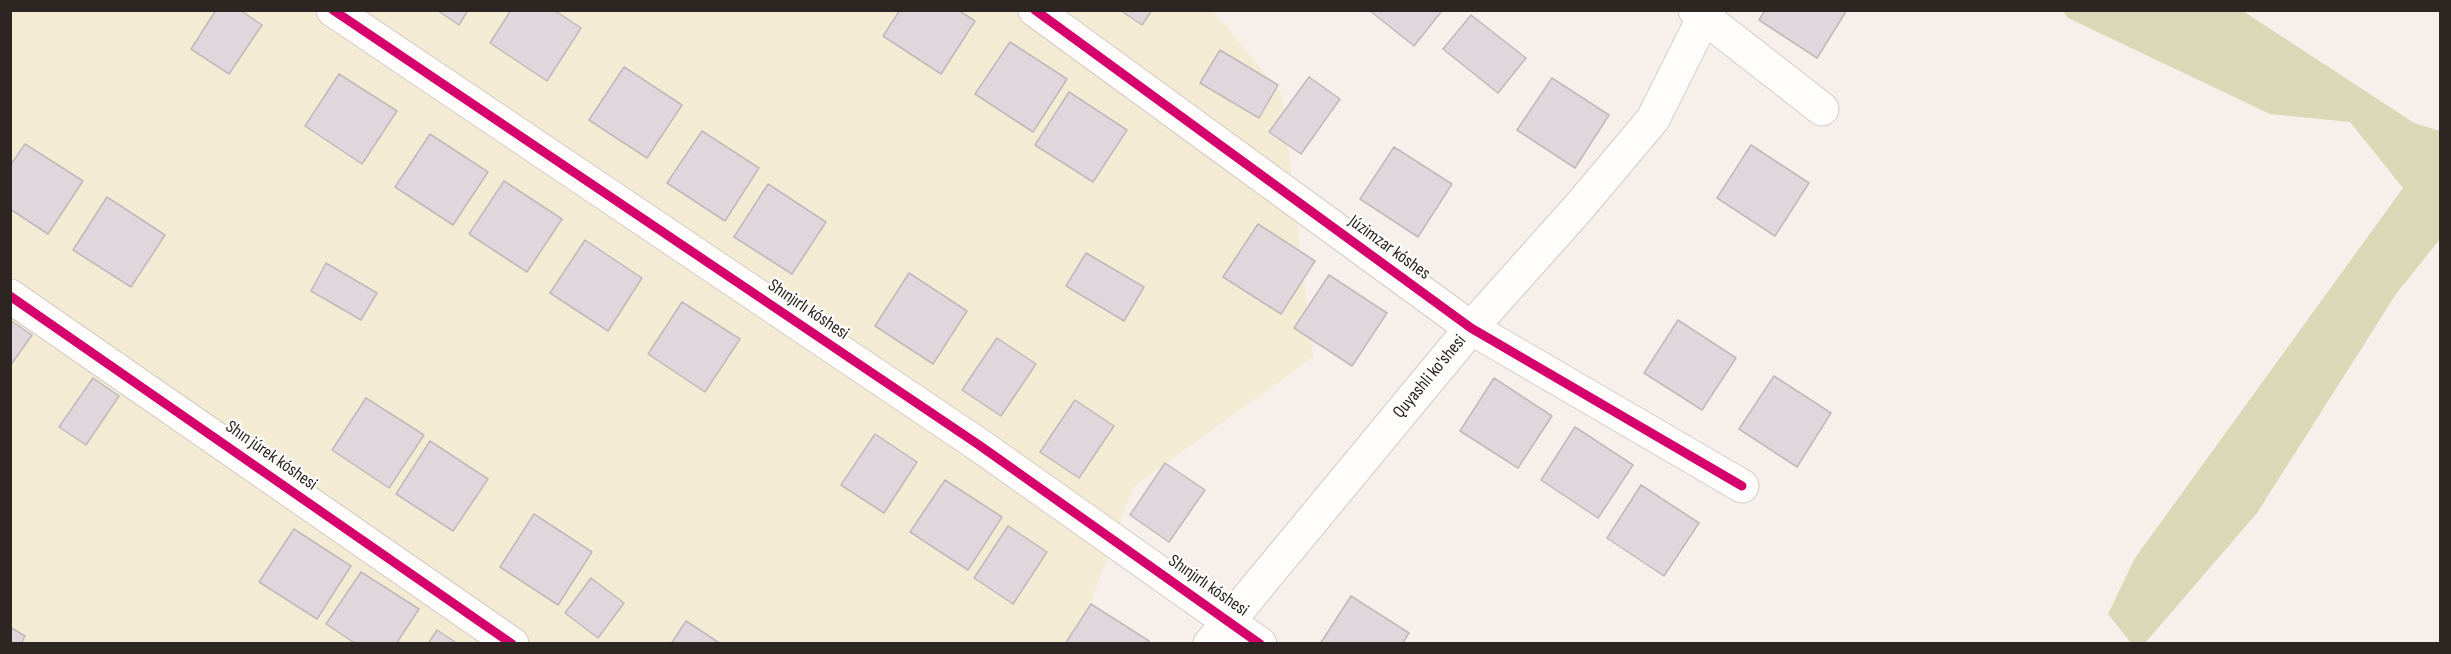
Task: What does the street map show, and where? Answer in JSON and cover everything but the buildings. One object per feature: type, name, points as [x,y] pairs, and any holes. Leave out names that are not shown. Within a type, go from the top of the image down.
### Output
[{"type":"street","name":"Shınjırlı kóshesi","points":[[333,10],[979,445],[1218,632],[1260,644]]},
{"type":"street","name":"Júzimzar kóshes","points":[[1035,10],[1471,328],[1742,486]]},
{"type":"street","name":"Quyashli ko'shesi","points":[[1218,632],[1471,328],[1580,206],[1653,119],[1700,14]]},
{"type":"street","points":[[1700,14],[1822,108]]},
{"type":"street","name":"Shın júrek kóshesi","points":[[10,296],[512,644]]},
{"type":"green space","points":[[2063,11],[2243,11],[2414,123],[2440,131],[2440,239],[2396,294],[2257,513],[2145,643],[2131,643],[2108,614],[2135,558],[2403,188],[2350,122],[2270,114],[2068,18]]},
{"type":"sand","points":[[10,11],[1213,11],[1282,94],[1313,357],[1133,487],[1076,643],[11,643]]},
{"type":"cycle path","points":[[333,10],[979,445],[1260,644]]},
{"type":"cycle path","points":[[1035,10],[1471,328],[1742,486]]},
{"type":"cycle path","points":[[10,296],[512,644]]}]
